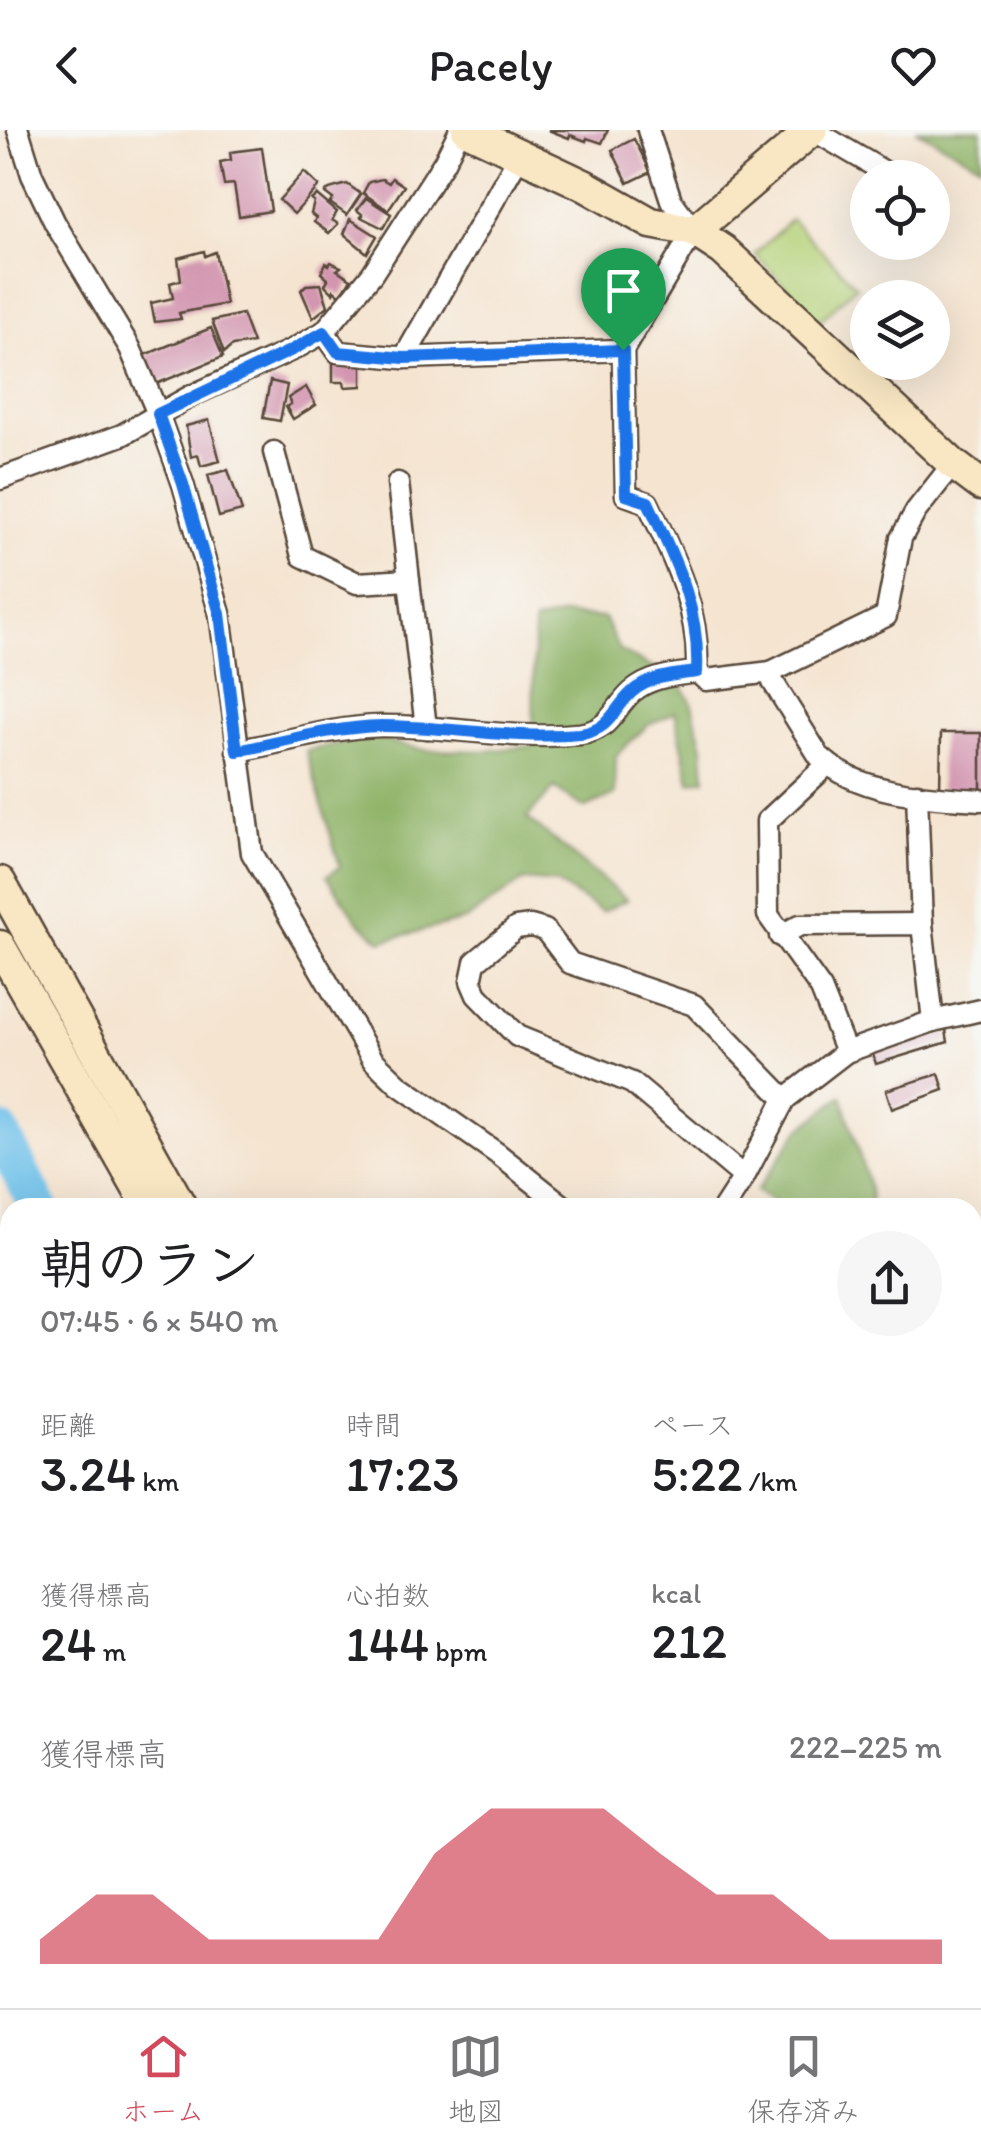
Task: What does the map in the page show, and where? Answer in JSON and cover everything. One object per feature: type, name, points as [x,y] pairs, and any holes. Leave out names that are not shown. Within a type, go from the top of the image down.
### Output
[{"type":"street","points":[[18,130],[32,175],[54,223],[130,348],[183,484],[220,614],[252,853],[373,1060],[399,1084],[553,1198]]},
{"type":"street","points":[[0,480],[122,435],[324,332],[372,274],[463,130],[584,185],[651,223],[694,231]]},
{"type":"street","points":[[648,130],[671,200],[694,231],[723,250],[953,464],[981,485]]},
{"type":"street","points":[[697,672],[694,612],[667,543],[648,502],[626,495],[623,350],[694,231],[812,130],[864,160]]},
{"type":"street","points":[[404,358],[519,156]]},
{"type":"street","points":[[324,332],[338,352],[404,358],[623,350]]},
{"type":"street","points":[[274,452],[302,556],[357,583],[409,580]]},
{"type":"street","points":[[237,751],[358,728],[584,734],[608,723],[632,692],[660,676],[697,672],[706,680],[771,672],[886,616],[900,538],[953,464]]},
{"type":"street","points":[[398,483],[426,728]]},
{"type":"street","points":[[771,672],[773,682],[828,764],[862,782],[917,794],[981,800]]},
{"type":"street","points":[[828,764],[767,820],[768,915],[821,989],[846,1052]]},
{"type":"street","points":[[917,794],[922,924],[933,1021]]},
{"type":"street","points":[[0,882],[176,1198]]},
{"type":"street","points":[[780,936],[800,925],[922,924]]},
{"type":"street","points":[[744,1177],[632,1083],[516,1036],[477,995],[471,981],[475,962],[516,928],[531,926],[545,930],[570,963],[694,1006],[785,1099]]},
{"type":"street","points":[[0,946],[142,1198]]},
{"type":"street","points":[[730,1198],[785,1099],[846,1052],[933,1021],[981,1010]]},
{"type":"green space","points":[[916,130],[981,130],[981,165]]},
{"type":"green space","points":[[791,219],[850,280],[850,292],[819,322],[755,254]]},
{"type":"green space","points":[[564,615],[604,618],[619,650],[679,682],[691,701],[703,747],[705,779],[690,782],[675,712],[647,726],[616,755],[615,795],[585,808],[554,788],[527,818],[627,900],[602,912],[556,883],[525,880],[465,920],[381,941],[358,921],[327,876],[340,867],[306,751],[367,737],[425,750],[485,751],[533,746],[534,622]]},
{"type":"green space","points":[[842,1096],[871,1198],[767,1198],[756,1191],[799,1130]]},
{"type":"building","points":[[548,130],[608,130],[602,143]]},
{"type":"building","points":[[634,139],[651,172],[628,183],[612,150]]},
{"type":"building","points":[[262,148],[271,211],[239,216],[234,184],[224,185],[220,162],[231,160],[230,152]]},
{"type":"building","points":[[304,172],[319,186],[294,214],[279,200]]},
{"type":"building","points":[[392,178],[404,186],[388,210],[363,193],[369,182],[382,179],[389,183]]},
{"type":"building","points":[[347,184],[361,194],[347,215],[330,203],[333,199],[325,193]]},
{"type":"building","points":[[317,195],[337,212],[332,220],[338,224],[329,233],[314,222],[316,218],[311,214],[311,200]]},
{"type":"building","points":[[366,198],[391,214],[383,228],[361,217],[357,210]]},
{"type":"building","points":[[350,219],[377,236],[367,253],[344,234]]},
{"type":"building","points":[[204,251],[205,256],[215,252],[226,304],[179,313],[181,319],[155,322],[151,303],[173,298],[170,283],[181,280],[178,258]]},
{"type":"building","points":[[331,262],[351,279],[341,296],[325,285],[328,279],[321,273],[326,263]]},
{"type":"building","points":[[321,284],[328,306],[313,318],[301,290],[306,285]]},
{"type":"building","points":[[242,314],[253,343],[232,346],[224,353],[212,321]]},
{"type":"building","points":[[211,328],[223,357],[156,384],[145,355]]},
{"type":"building","points":[[333,360],[362,360],[362,386],[345,387],[344,382],[333,382]]},
{"type":"building","points":[[270,381],[287,385],[280,421],[263,418]]},
{"type":"building","points":[[306,387],[316,405],[293,419],[286,407],[291,404],[288,398]]},
{"type":"building","points":[[209,420],[220,461],[201,466],[198,455],[191,457],[186,426]]},
{"type":"building","points":[[228,470],[242,511],[219,517],[208,475]]},
{"type":"building","points":[[941,733],[981,733],[981,792],[940,791]]},
{"type":"building","points":[[945,1024],[948,1042],[876,1064],[871,1048]]},
{"type":"building","points":[[939,1074],[944,1090],[892,1109],[886,1090]]},
{"type":"waterway","points":[[0,1132],[34,1198]]},
{"type":"route","points":[[324,332],[338,352],[404,358],[623,350],[626,495],[648,502],[667,543],[694,612],[697,672],[660,676],[632,692],[608,723],[584,734],[381,726],[237,751],[220,614],[183,484],[158,414],[324,332]]}]
